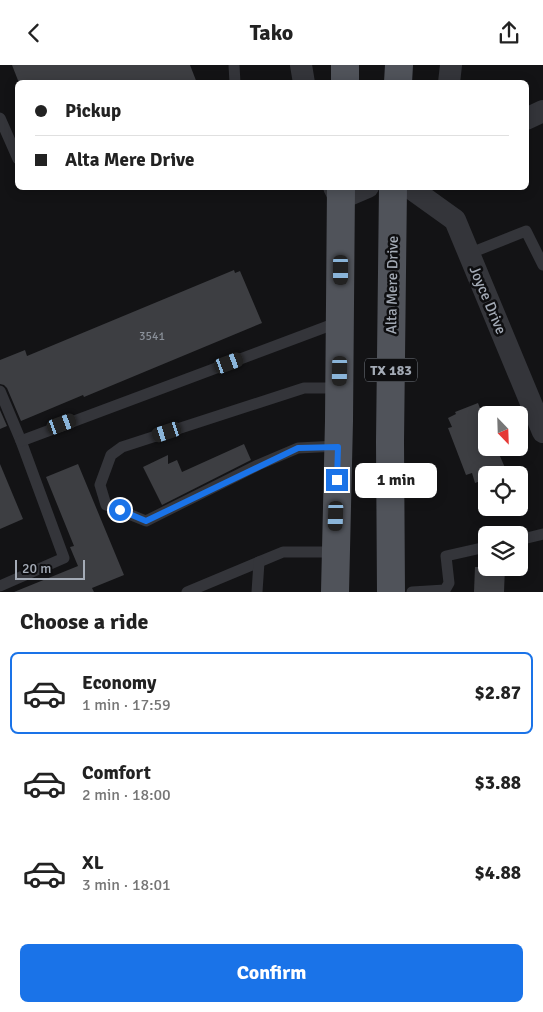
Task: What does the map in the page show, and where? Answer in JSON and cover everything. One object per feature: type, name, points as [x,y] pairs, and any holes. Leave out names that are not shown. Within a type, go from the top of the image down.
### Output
[{"type":"main road","points":[[345,65],[345,80]]},
{"type":"main road","points":[[398,80],[399,65]]},
{"type":"main road","name":"Alta Mere Drive","points":[[391,592],[392,482],[390,442],[393,190]]},
{"type":"main road","points":[[334,592],[341,322],[338,191]]},
{"type":"street","points":[[301,65],[304,80]]},
{"type":"street","points":[[449,80],[451,65]]},
{"type":"street","points":[[529,118],[543,111]]},
{"type":"street","name":"Joyce Drive","points":[[413,190],[455,220],[543,432]]},
{"type":"lane","points":[[234,65],[235,80]]},
{"type":"lane","points":[[0,118],[15,152]]},
{"type":"lane","points":[[468,254],[526,231],[543,265]]},
{"type":"lane","points":[[21,441],[341,322]]},
{"type":"lane","points":[[338,447],[298,448],[146,521],[106,505],[100,485],[111,455],[122,447],[304,388],[340,388]]},
{"type":"lane","points":[[0,391],[21,441],[64,558],[0,585]]},
{"type":"lane","points":[[528,538],[543,534]]},
{"type":"lane","points":[[412,592],[445,591],[449,583],[446,556],[478,549]]},
{"type":"lane","points":[[187,592],[283,551],[336,552]]},
{"type":"lane","points":[[257,592],[258,562]]},
{"type":"building","points":[[12,65],[190,65],[196,80],[18,80]]},
{"type":"building","points":[[234,270],[235,273],[240,271],[262,323],[21,421],[7,388],[0,384],[0,360],[25,350],[27,356]]},
{"type":"building","points":[[478,403],[478,456],[500,456],[504,466],[478,466],[478,482],[475,483],[472,473],[466,475],[448,428],[452,427],[448,418],[456,414],[455,412]]},
{"type":"building","points":[[0,410],[7,426],[0,429]]},
{"type":"building","points":[[244,444],[251,460],[162,505],[143,467],[168,455],[168,464],[177,460],[182,472]]},
{"type":"building","points":[[0,464],[23,519],[0,529]]},
{"type":"building","points":[[78,464],[124,575],[92,588],[94,592],[14,592],[78,566],[70,547],[74,546],[46,477]]},
{"type":"building","points":[[475,567],[478,567],[478,576],[505,576],[504,592],[474,592]]},
{"type":"route","points":[[120,510],[146,521],[258,465],[298,448],[338,447],[337,480]]}]
